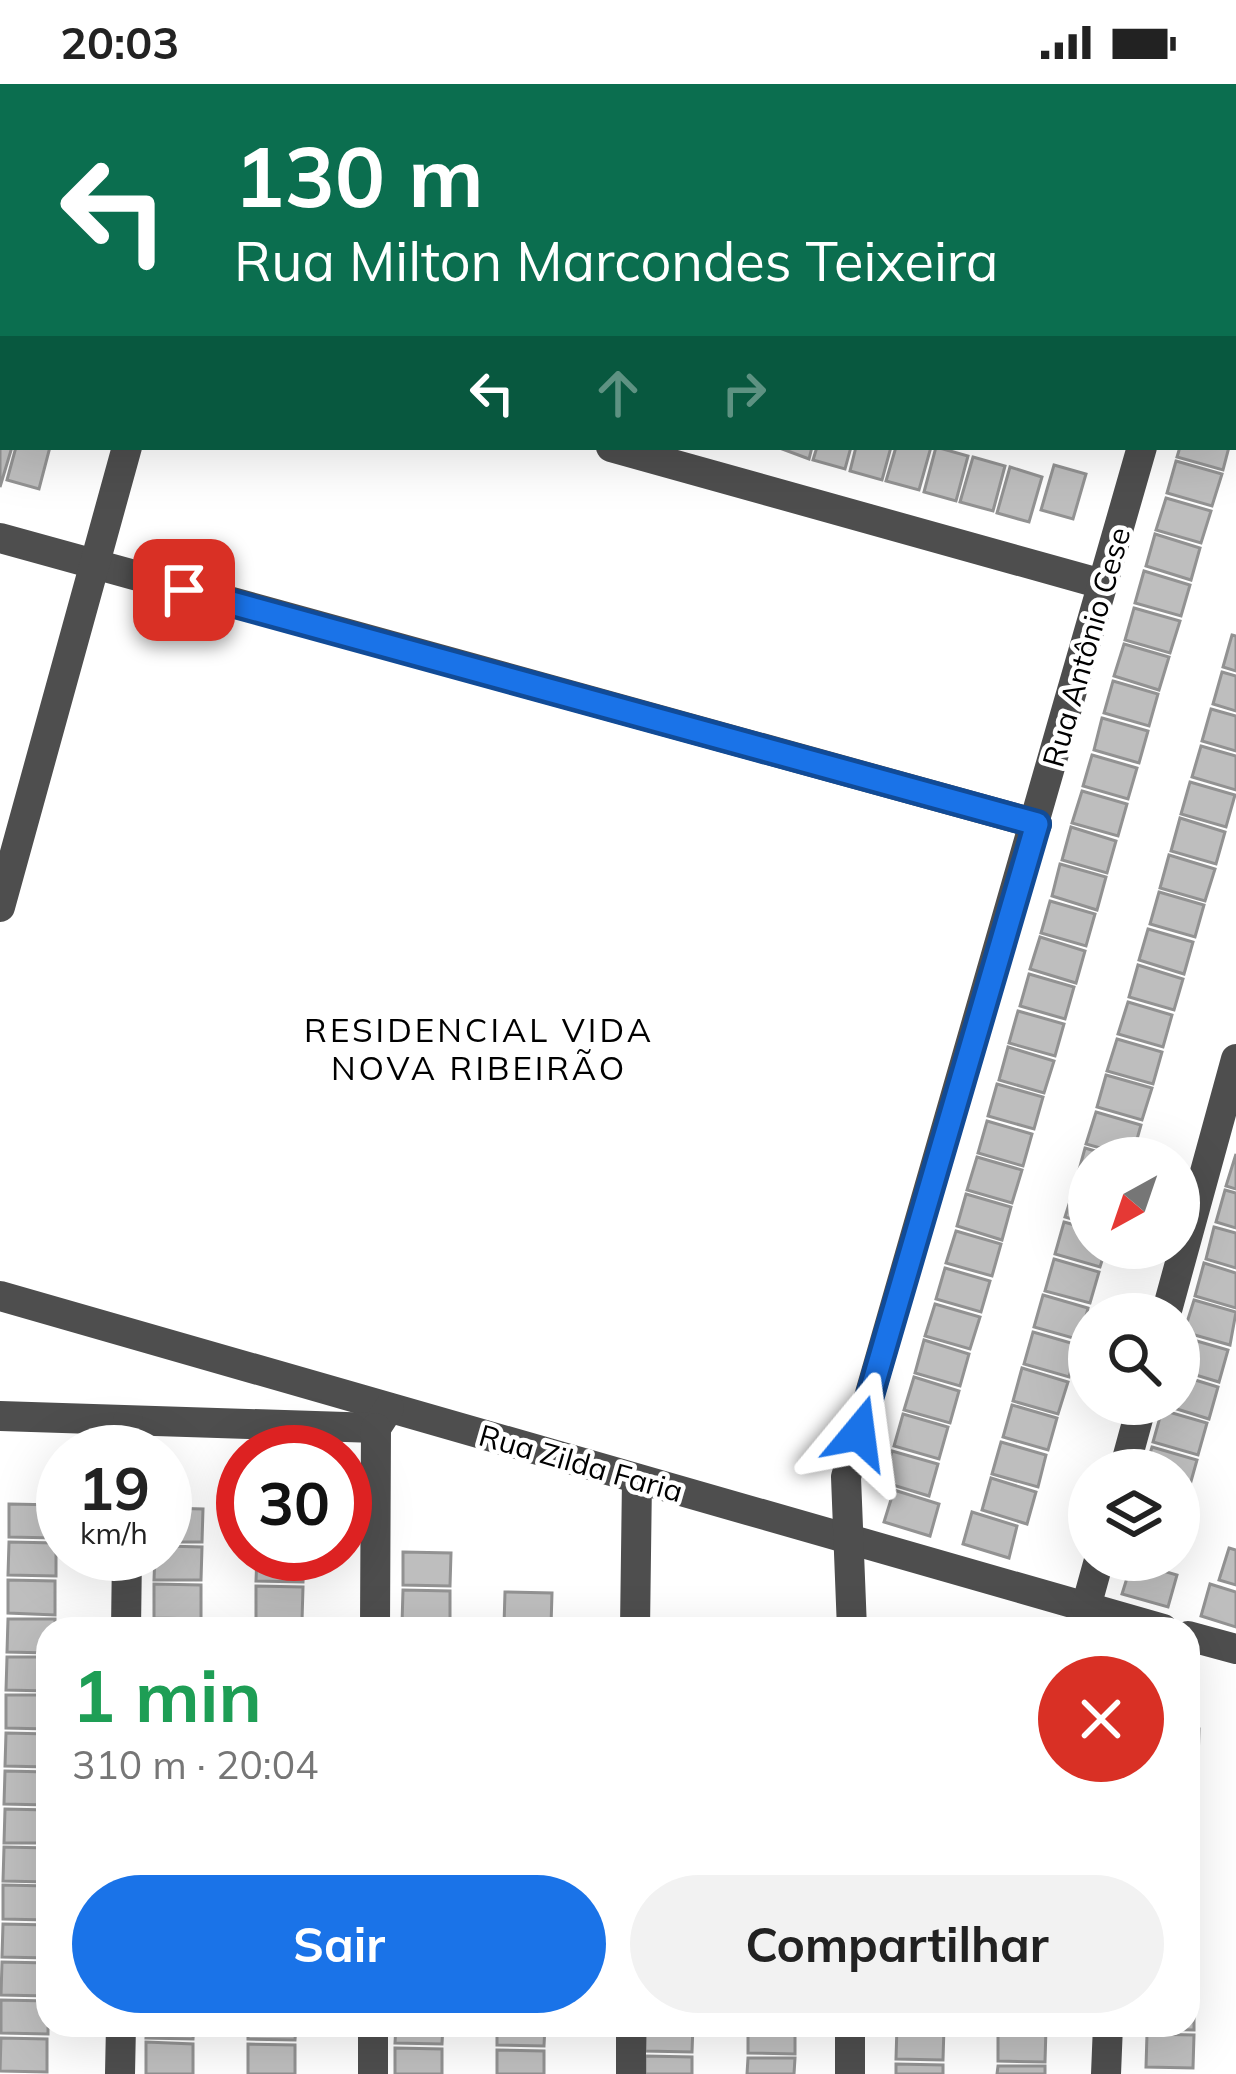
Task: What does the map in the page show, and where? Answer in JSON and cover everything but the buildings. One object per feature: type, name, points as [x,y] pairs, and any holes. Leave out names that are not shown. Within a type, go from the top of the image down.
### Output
[{"type":"street","points":[[0,907],[126,450]]},
{"type":"street","points":[[622,450],[1102,584]]},
{"type":"street","name":"Rua Antônio Cese","points":[[852,1617],[853,1540],[846,1477],[1141,450]]},
{"type":"street","points":[[0,538],[1037,824]]},
{"type":"street","points":[[0,788],[30,796]]},
{"type":"street","points":[[1172,1293],[1236,1059]]},
{"type":"street","name":"Rua Zilda Faria","points":[[0,1296],[382,1418],[637,1479],[1118,1617]]},
{"type":"street","points":[[0,1416],[382,1418],[375,1617]]},
{"type":"street","points":[[128,1420],[128,1425]]},
{"type":"street","points":[[635,1617],[637,1479]]},
{"type":"street","points":[[126,1617],[127,1581]]},
{"type":"street","points":[[1086,1607],[1093,1581]]},
{"type":"street","points":[[1200,1639],[1236,1649]]},
{"type":"street","points":[[120,2074],[121,2037]]},
{"type":"street","points":[[373,2037],[373,2074]]},
{"type":"street","points":[[631,2037],[631,2074]]},
{"type":"street","points":[[850,2037],[850,2074]]},
{"type":"street","points":[[1106,2074],[1108,2037]]},
{"type":"district","name":"RESIDENCIAL VIDA NOVA RIBEIRÃO","points":[[479,1048]]},
{"type":"route","points":[[184,590],[1037,824],[859,1433]]}]
